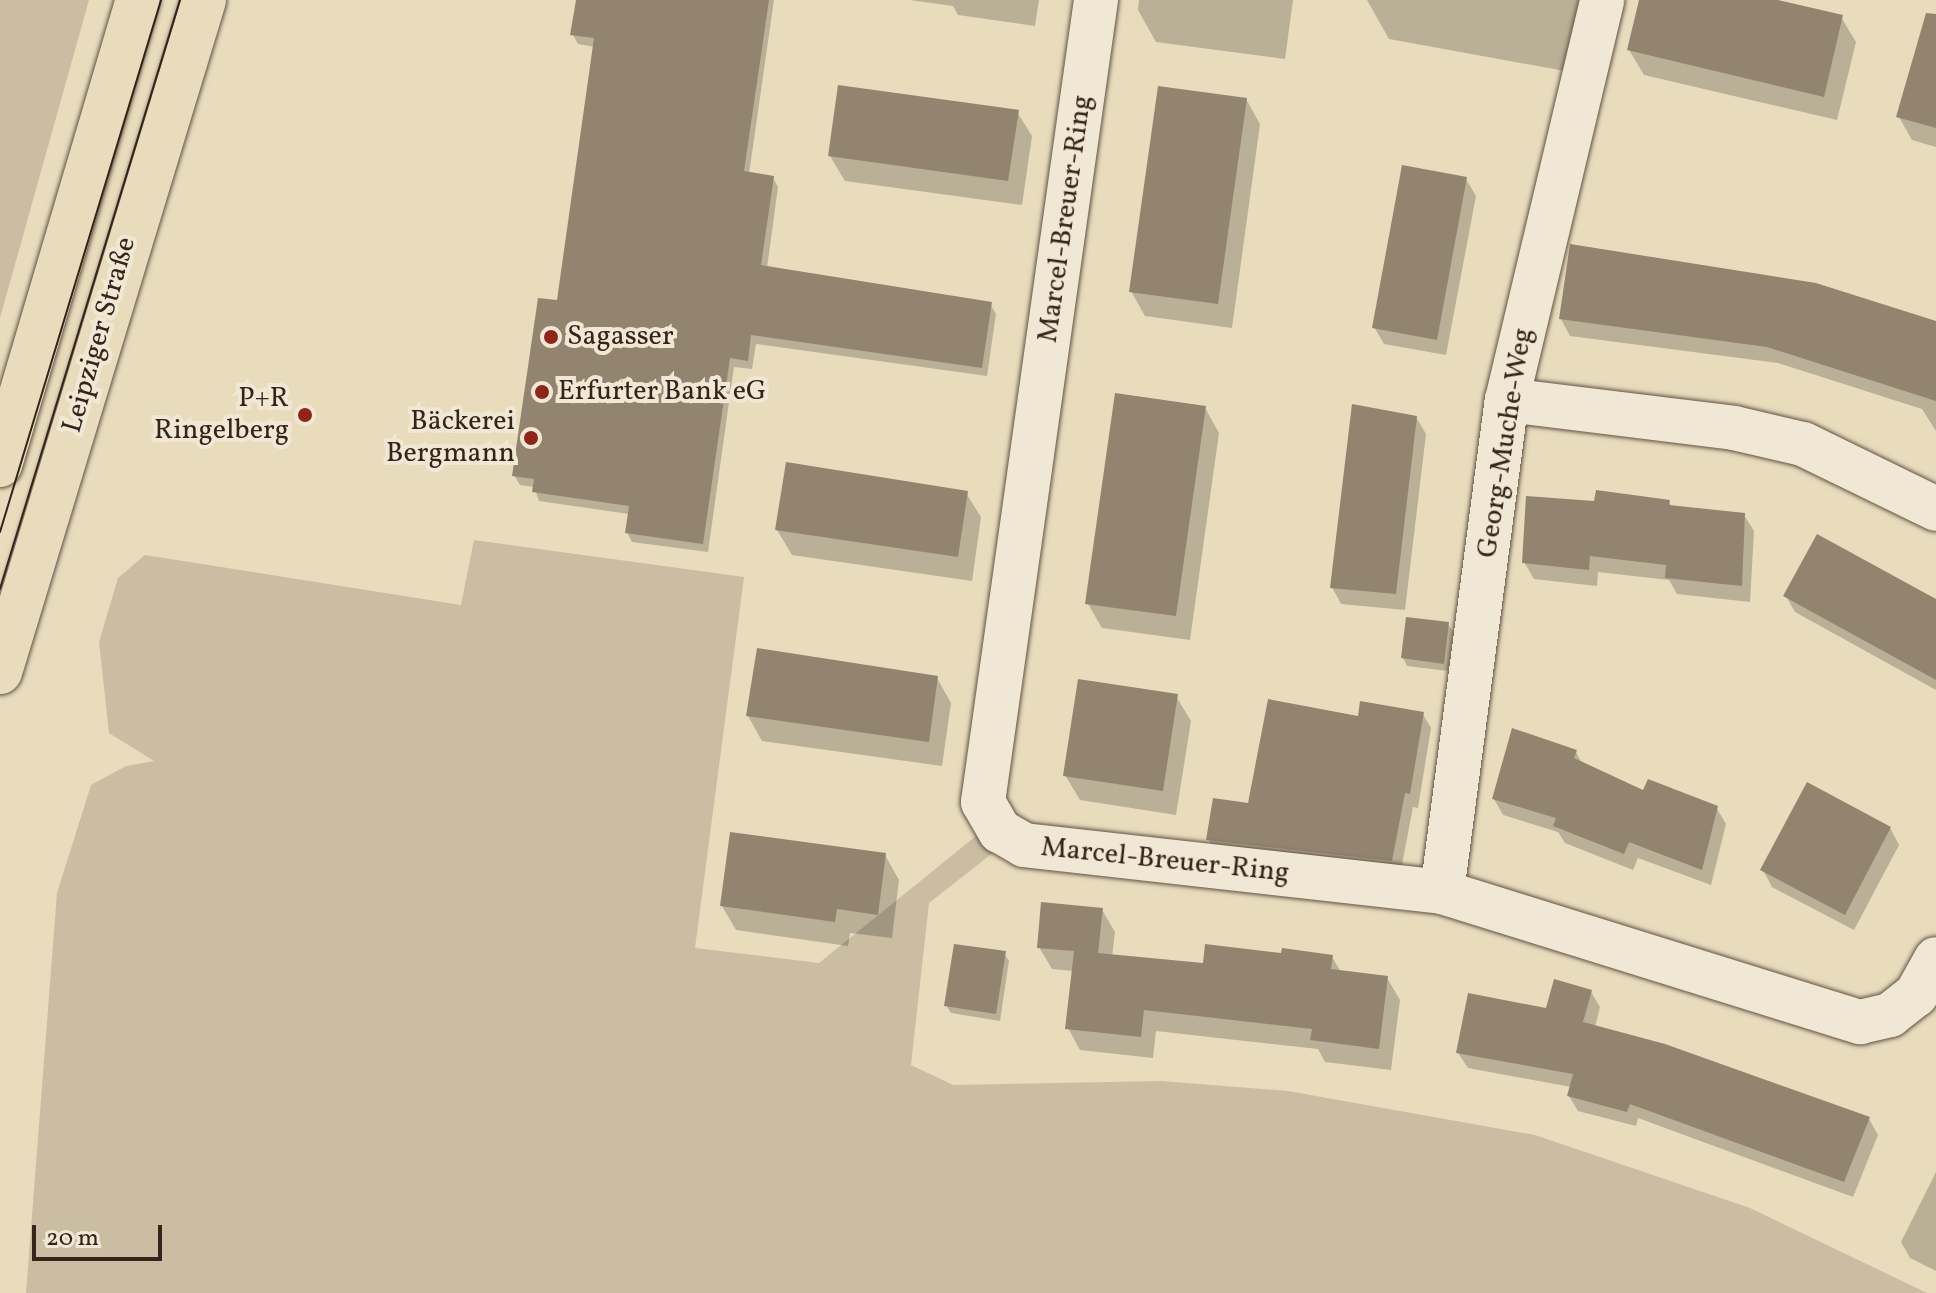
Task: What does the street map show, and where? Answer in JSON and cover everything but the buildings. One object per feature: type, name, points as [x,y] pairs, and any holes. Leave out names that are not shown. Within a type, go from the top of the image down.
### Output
[{"type":"main road","name":"Leipziger Straße","points":[[0,465],[138,0]]},
{"type":"main road","name":"Leipziger Straße","points":[[0,672],[204,0]]},
{"type":"street","name":"Marcel-Breuer-Ring","points":[[1096,0],[983,802],[1000,831],[1024,845],[1442,892],[1860,1022],[1890,1015],[1916,995],[1936,959]]},
{"type":"street","name":"Georg-Muche-Weg","points":[[1442,892],[1507,400],[1602,0]]},
{"type":"street","points":[[1507,400],[1734,428],[1803,444],[1936,509]]},
{"type":"shaded area","points":[[0,0],[89,0],[0,318]]},
{"type":"shaded area","points":[[474,540],[744,577],[695,948],[819,963],[981,832],[994,852],[929,903],[911,1065],[953,1085],[1161,1081],[1288,1091],[1535,1135],[1750,1208],[1927,1293],[26,1293],[57,893],[91,785],[126,766],[154,761],[109,733],[99,642],[118,578],[145,555],[461,605]]},
{"type":"tram line","points":[[0,532],[161,0]]},
{"type":"tram line","points":[[0,589],[180,0]]},
{"type":"place","name":"Sagasser","points":[[551,337]]},
{"type":"place","name":"Erfurter Bank eG","points":[[542,392]]},
{"type":"place","name":"P+R Ringelberg","points":[[305,415]]},
{"type":"place","name":"Bäckerei Bergmann","points":[[531,438]]}]
